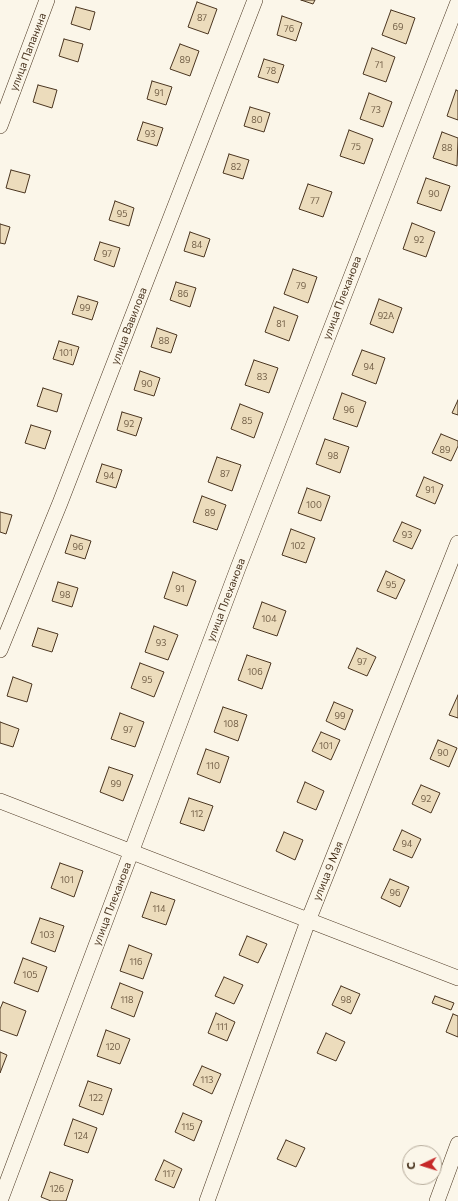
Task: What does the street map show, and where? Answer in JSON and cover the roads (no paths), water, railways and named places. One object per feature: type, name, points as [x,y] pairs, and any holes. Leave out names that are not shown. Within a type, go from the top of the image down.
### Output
[{"type":"street","name":"улица Папанина","points":[[0,126],[47,0]]},
{"type":"street","name":"улица Вавилова","points":[[0,650],[62,496],[255,0]]},
{"type":"street","name":"улица Плеханова","points":[[0,1201],[241,560],[458,2]]},
{"type":"street","name":"улица 9 Мая","points":[[207,1201],[308,921],[458,543]]},
{"type":"street","points":[[0,801],[458,978]]},
{"type":"street","points":[[437,1201],[458,1144]]}]
